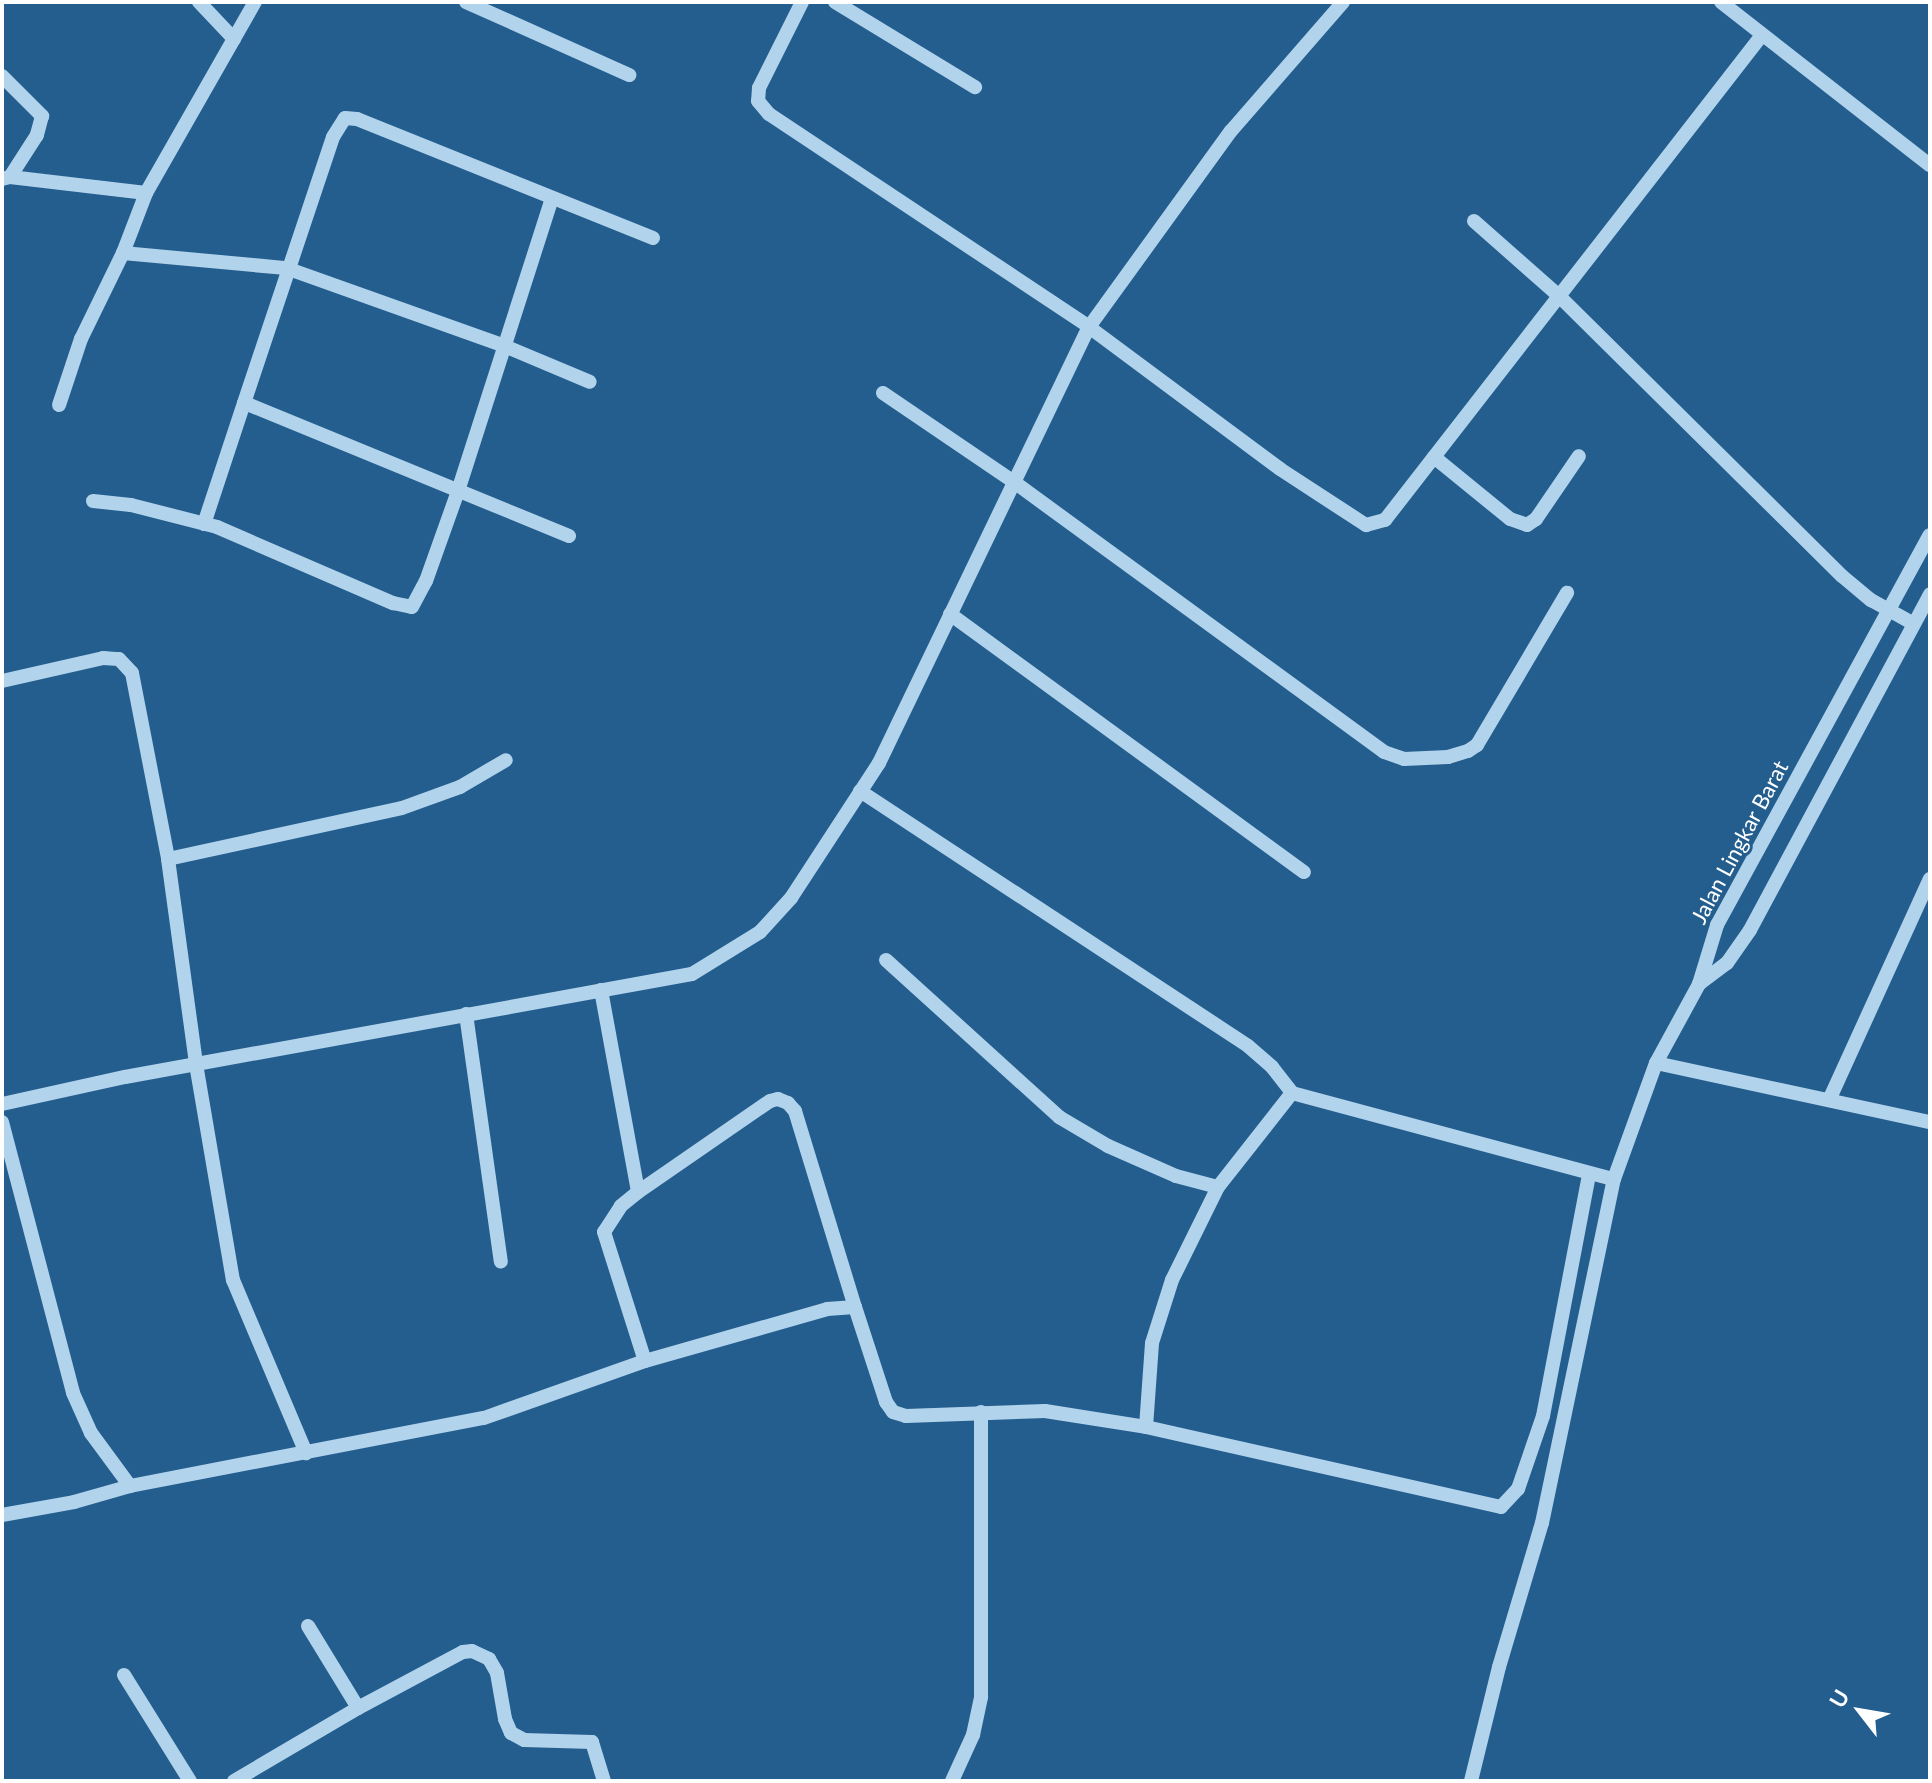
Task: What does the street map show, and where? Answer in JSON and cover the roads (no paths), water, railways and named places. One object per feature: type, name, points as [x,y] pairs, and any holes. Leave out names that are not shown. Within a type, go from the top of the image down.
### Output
[{"type":"street","points":[[199,2],[234,39]]},
{"type":"street","points":[[59,405],[81,339],[123,253],[146,193],[255,2]]},
{"type":"street","points":[[466,2],[629,75]]},
{"type":"street","points":[[802,2],[759,88],[758,101],[764,108],[1089,327],[1280,469],[1366,525],[1385,520],[1762,35]]},
{"type":"street","points":[[835,2],[975,87]]},
{"type":"street","points":[[2,1104],[196,1064],[692,974],[760,932],[791,898],[879,763],[1089,327],[1231,131],[1343,2]]},
{"type":"street","points":[[1721,2],[1929,161]]},
{"type":"street","points":[[2,76],[42,116],[40,128],[6,178],[146,193]]},
{"type":"street","points":[[204,524],[286,268],[337,125],[345,118],[357,119],[653,238]]},
{"type":"street","points":[[93,501],[131,505],[204,524],[393,603],[412,607],[422,591],[458,491],[502,345],[552,199]]},
{"type":"street","points":[[1474,221],[1559,296],[1831,566],[1871,600],[1914,624]]},
{"type":"street","points":[[123,253],[286,268],[502,345],[590,382]]},
{"type":"street","points":[[883,393],[1014,482],[1384,752],[1404,759],[1448,757],[1477,745],[1567,593]]},
{"type":"street","points":[[244,403],[569,536]]},
{"type":"street","points":[[1434,457],[1510,519],[1527,525],[1536,519],[1579,456]]},
{"type":"street","name":"Jalan Lingkar Barat","points":[[1699,984],[1717,925],[1930,535]]},
{"type":"street","points":[[1471,1781],[1499,1667],[1542,1523],[1614,1179],[1656,1063],[1699,984],[1727,963],[1750,930],[1930,594]]},
{"type":"street","points":[[950,614],[1304,872]]},
{"type":"street","points":[[2,681],[103,658],[119,659],[132,673],[168,859],[196,1064],[233,1280],[306,1453]]},
{"type":"street","points":[[168,859],[402,808],[460,787],[506,760]]},
{"type":"street","points":[[860,791],[1248,1046],[1272,1067],[1292,1093],[1614,1179]]},
{"type":"street","points":[[1830,1098],[1930,879]]},
{"type":"street","points":[[886,960],[1059,1117],[1108,1146],[1162,1170],[1218,1187]]},
{"type":"street","points":[[601,990],[638,1192]]},
{"type":"street","points":[[466,1014],[501,1262]]},
{"type":"street","points":[[1656,1063],[1830,1098],[1930,1122]]},
{"type":"street","points":[[1146,1427],[1152,1343],[1172,1280],[1218,1187],[1292,1093]]},
{"type":"street","points":[[645,1361],[604,1232],[621,1206],[638,1192],[770,1101],[778,1099],[788,1103],[795,1111],[855,1307],[886,1402],[893,1412],[906,1416],[1045,1411],[1146,1427],[1501,1507],[1518,1489],[1543,1416],[1589,1174]]},
{"type":"street","points":[[2,1122],[73,1393],[91,1433],[130,1486]]},
{"type":"street","points":[[2,1515],[74,1502],[130,1486],[484,1418],[645,1361],[827,1309],[855,1307]]},
{"type":"street","points":[[952,1781],[973,1735],[981,1697],[981,1412]]},
{"type":"street","points":[[308,1626],[358,1708]]},
{"type":"street","points":[[234,1781],[358,1708],[463,1652],[472,1651],[489,1659],[497,1673],[505,1719],[511,1733],[524,1740],[592,1742],[604,1781]]},
{"type":"street","points":[[124,1675],[190,1781]]}]
